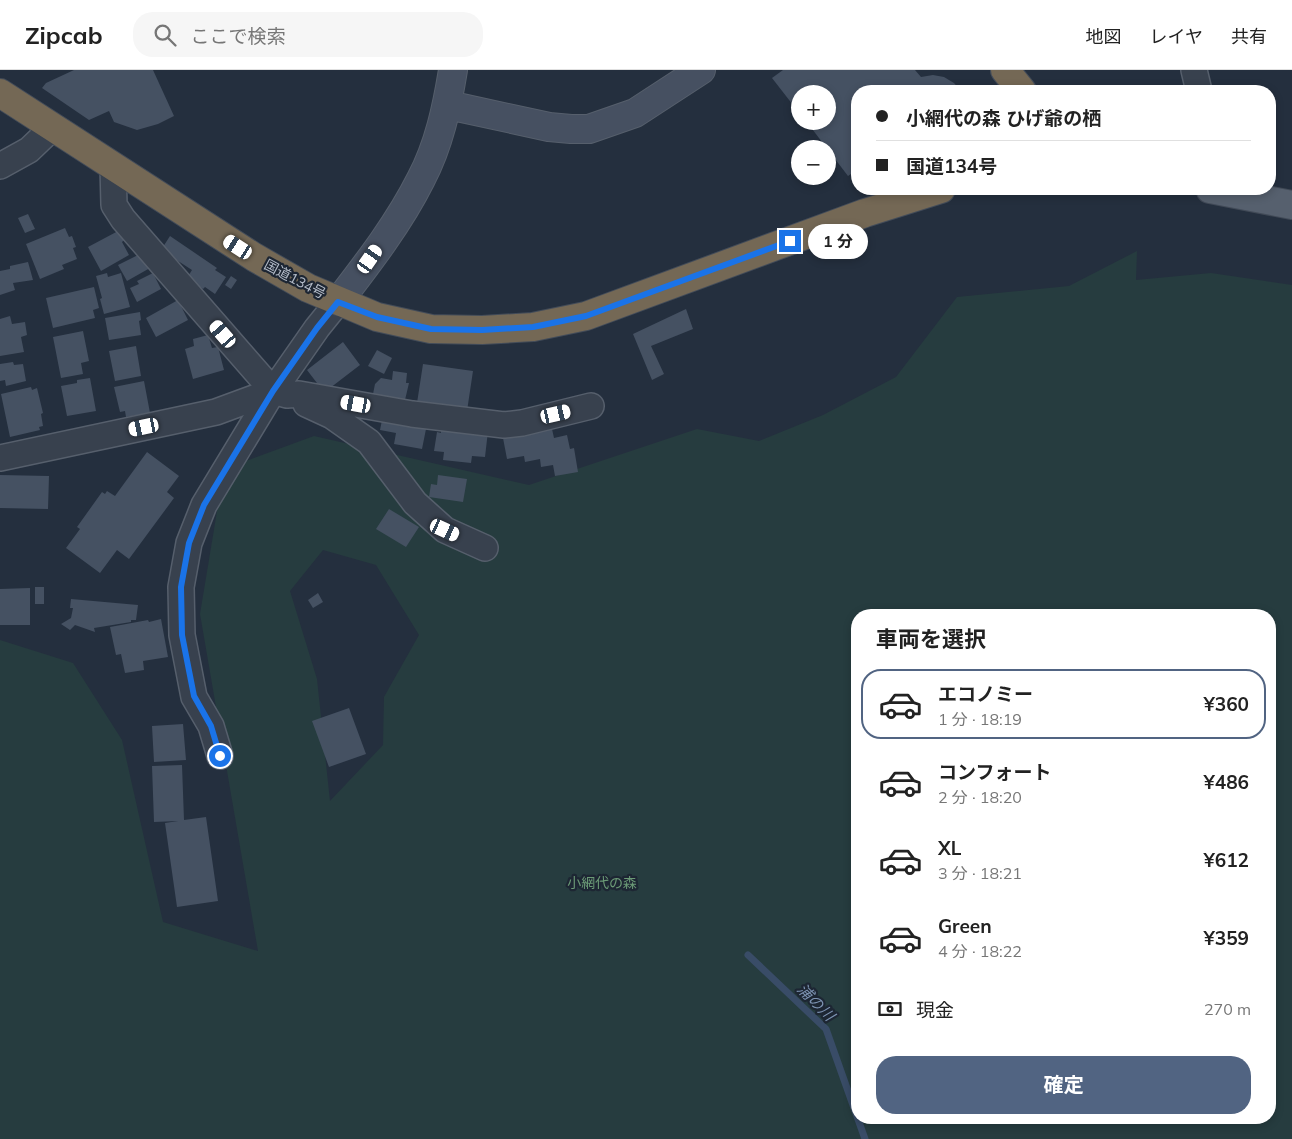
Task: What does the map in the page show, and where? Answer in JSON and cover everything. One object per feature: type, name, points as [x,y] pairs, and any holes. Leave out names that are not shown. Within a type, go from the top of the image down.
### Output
[{"type":"highway","points":[[1005,70],[1017,85]]},
{"type":"highway","name":"国道134号","points":[[0,93],[254,257],[308,288],[377,317],[431,329],[482,330],[533,327],[586,316],[865,213],[922,195]]},
{"type":"main road","points":[[1241,195],[1292,205]]},
{"type":"street","points":[[220,756],[211,726],[194,696],[182,635],[181,587],[189,543],[204,505],[280,393],[317,328],[386,237],[422,178],[436,144],[448,105],[453,70]]},
{"type":"street","points":[[448,105],[548,127],[571,130],[589,129],[635,113],[701,70]]},
{"type":"street","points":[[1194,70],[1198,85]]},
{"type":"street","points":[[0,166],[29,150],[52,128]]},
{"type":"street","points":[[113,166],[114,205],[123,219],[280,393],[332,416],[369,442],[415,503],[445,530],[485,548]]},
{"type":"street","points":[[0,458],[216,412],[280,393],[299,394],[412,414],[504,425],[522,423],[591,406]]},
{"type":"green space","name":"小網代の森","points":[[1137,251],[1136,280],[1211,273],[1292,285],[1292,1139],[0,1139],[0,640],[73,663],[122,740],[163,922],[258,951],[200,614],[224,469],[314,436],[529,485],[697,429],[759,441],[823,415],[896,377],[957,297],[1069,286]],"holes":[[[323,550],[376,565],[419,635],[384,697],[383,745],[330,801],[317,679],[290,591]]]},
{"type":"building","points":[[74,70],[153,70],[174,116],[158,124],[137,130],[114,122],[109,111],[89,120],[42,88],[46,83]]},
{"type":"building","points":[[783,70],[915,70],[921,77],[933,75],[944,77],[956,85],[851,85],[851,174],[848,176],[836,160],[836,140],[821,140],[813,130],[836,130],[836,85],[791,85],[791,102],[772,78]]},
{"type":"building","points":[[28,214],[35,229],[25,233],[18,218]]},
{"type":"building","points":[[65,228],[69,237],[72,236],[76,247],[73,248],[77,259],[62,265],[64,269],[40,279],[26,244]]},
{"type":"building","points":[[120,230],[125,239],[122,242],[129,255],[101,271],[88,247]]},
{"type":"building","points":[[170,236],[217,268],[215,270],[226,277],[215,294],[205,287],[203,289],[187,278],[192,270],[161,250]]},
{"type":"building","points":[[140,254],[150,268],[127,281],[118,265]]},
{"type":"building","points":[[28,262],[33,280],[13,283],[15,290],[0,295],[0,271],[10,269],[10,266]]},
{"type":"building","points":[[107,273],[108,277],[121,273],[130,307],[104,314],[96,276]]},
{"type":"building","points":[[153,273],[161,289],[137,302],[130,288],[139,284],[137,281]]},
{"type":"building","points":[[231,276],[237,280],[231,289],[225,285]]},
{"type":"building","points":[[94,287],[99,308],[93,310],[95,318],[53,328],[46,298]]},
{"type":"building","points":[[178,300],[188,320],[156,337],[146,318]]},
{"type":"building","points":[[686,309],[693,329],[651,346],[664,374],[652,380],[633,334]]},
{"type":"building","points":[[140,312],[141,335],[109,340],[105,318]]},
{"type":"building","points":[[10,316],[12,324],[25,322],[27,335],[21,337],[24,352],[0,356],[0,319]]},
{"type":"building","points":[[83,331],[89,361],[81,363],[83,374],[61,378],[53,337]]},
{"type":"building","points":[[208,335],[212,348],[218,347],[224,370],[193,379],[185,349],[194,346],[193,339]]},
{"type":"building","points":[[343,342],[360,365],[330,388],[320,387],[307,370]]},
{"type":"building","points":[[136,346],[141,376],[115,381],[109,351]]},
{"type":"building","points":[[377,350],[392,358],[384,374],[368,366]]},
{"type":"building","points":[[13,362],[14,365],[23,364],[26,381],[6,386],[5,380],[0,381],[0,364]]},
{"type":"building","points":[[423,364],[473,371],[467,411],[417,403]]},
{"type":"building","points":[[393,371],[407,373],[406,383],[409,383],[405,400],[373,394],[375,384],[381,378],[392,380]]},
{"type":"building","points":[[90,378],[96,411],[67,416],[61,386],[77,383],[77,380]]},
{"type":"building","points":[[144,381],[150,413],[126,417],[125,411],[120,412],[114,387]]},
{"type":"building","points":[[31,387],[32,390],[37,388],[43,413],[41,414],[43,426],[39,427],[40,430],[10,437],[1,394]]},
{"type":"building","points":[[383,415],[427,424],[422,449],[394,444],[396,433],[380,430]]},
{"type":"building","points":[[441,426],[488,431],[485,457],[472,456],[471,463],[443,460],[444,452],[434,451],[437,432],[441,433]]},
{"type":"building","points":[[552,429],[554,438],[567,435],[570,449],[574,448],[578,472],[555,476],[553,465],[541,467],[540,459],[525,462],[524,456],[507,459],[503,438]]},
{"type":"building","points":[[147,452],[179,476],[167,492],[174,498],[129,559],[117,550],[100,573],[66,548],[80,529],[77,527],[102,492],[105,494],[107,491],[115,496]]},
{"type":"building","points":[[0,475],[49,476],[48,509],[0,508]]},
{"type":"building","points":[[438,475],[467,479],[463,502],[429,497],[431,484],[437,485]]},
{"type":"building","points":[[389,509],[419,527],[406,547],[376,529]]},
{"type":"building","points":[[35,587],[44,587],[44,604],[35,604]]},
{"type":"building","points":[[30,588],[30,625],[0,625],[0,589]]},
{"type":"building","points":[[318,593],[323,602],[313,608],[308,600]]},
{"type":"building","points":[[71,599],[138,605],[136,620],[94,628],[95,632],[75,625],[70,630],[61,624],[71,618],[73,608],[70,608]]},
{"type":"building","points":[[161,619],[168,657],[143,661],[144,670],[125,673],[121,654],[116,655],[110,627]]},
{"type":"building","points":[[349,708],[366,754],[329,767],[312,721]]},
{"type":"building","points":[[183,724],[186,760],[154,762],[152,726]]},
{"type":"building","points":[[182,765],[184,820],[206,817],[218,901],[177,907],[165,823],[178,821],[154,822],[152,766]]},
{"type":"waterway","name":"浦の川","points":[[748,955],[826,1029],[851,1100]]},
{"type":"waterway","name":"浦の川","points":[[860,1124],[865,1139]]},
{"type":"route","points":[[220,756],[211,726],[194,696],[182,635],[181,587],[189,543],[204,505],[273,391],[317,328],[338,302],[377,317],[431,329],[482,330],[533,327],[586,316],[790,241]]}]
